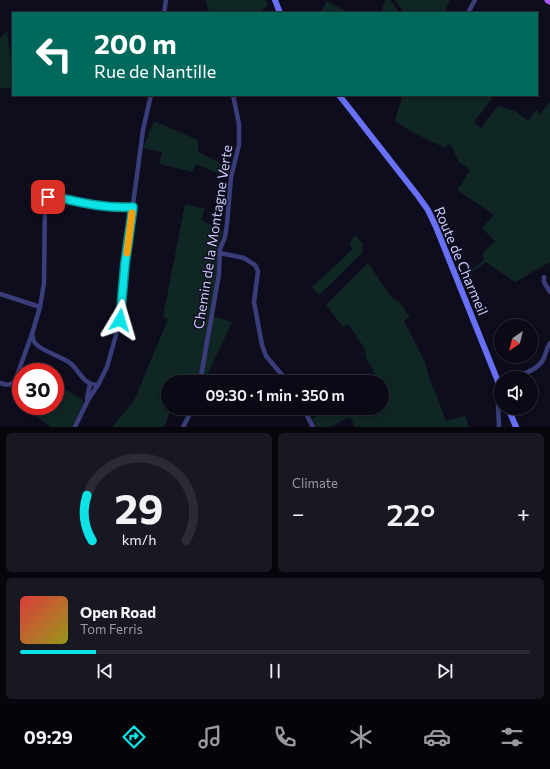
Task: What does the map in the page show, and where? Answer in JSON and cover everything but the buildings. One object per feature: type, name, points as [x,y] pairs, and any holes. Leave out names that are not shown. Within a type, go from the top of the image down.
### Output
[{"type":"main road","points":[[275,0],[278,12]]},
{"type":"main road","name":"Route de Charmeil","points":[[340,96],[428,210],[494,371]]},
{"type":"main road","points":[[511,415],[516,427]]},
{"type":"street","points":[[164,12],[166,0]]},
{"type":"street","points":[[469,12],[475,0]]},
{"type":"street","points":[[75,427],[88,400],[107,367],[120,320],[125,264],[143,130],[151,96]]},
{"type":"street","name":"Chemin de la Montagne Verte","points":[[201,375],[219,274],[220,254],[227,224],[231,177],[239,145],[240,124],[232,96]]},
{"type":"street","points":[[0,383],[9,385],[15,381],[40,307],[44,283],[46,199],[52,196],[103,207],[133,207]]},
{"type":"street","points":[[220,254],[244,258],[255,265],[258,271],[254,302],[262,344],[266,356],[282,375]]},
{"type":"street","points":[[544,277],[544,282],[550,292]]},
{"type":"street","points":[[0,294],[40,307]]},
{"type":"street","points":[[32,334],[35,343],[71,364],[90,384],[98,385]]},
{"type":"street","points":[[27,346],[35,343]]},
{"type":"street","points":[[526,371],[538,365],[544,358],[546,349],[550,343]]},
{"type":"street","points":[[88,400],[90,384]]},
{"type":"street","points":[[183,427],[189,415]]},
{"type":"street","points":[[307,415],[313,427]]},
{"type":"street","points":[[498,415],[499,427]]},
{"type":"green space","points":[[206,0],[266,0],[268,5],[260,12],[209,12]]},
{"type":"green space","points":[[385,0],[390,0],[399,12],[381,12]]},
{"type":"green space","points":[[395,0],[450,0],[444,12],[404,12]]},
{"type":"green space","points":[[326,1],[344,10],[343,12],[321,12]]},
{"type":"green space","points":[[7,31],[12,67],[12,89],[0,88],[0,38]]},
{"type":"green space","points":[[400,96],[491,96],[493,97],[474,122],[481,128],[498,106],[515,111],[528,121],[536,110],[541,114],[550,101],[550,262],[515,282],[486,262],[461,280],[461,278],[484,260],[482,254],[495,241],[482,228],[494,215],[457,190],[470,170],[459,162],[452,147],[448,144],[445,148],[412,132],[395,121],[402,97]]},
{"type":"green space","points":[[154,121],[198,140],[198,152],[230,168],[228,178],[196,164],[193,172],[159,164],[162,152],[143,148]]},
{"type":"green space","points":[[185,204],[205,209],[201,220],[223,231],[217,253],[217,275],[210,315],[232,322],[207,375],[161,375],[161,415],[169,415],[164,427],[112,427],[134,401],[168,319],[163,317]]},
{"type":"green space","points":[[355,235],[363,244],[362,253],[319,295],[312,287],[353,249],[349,245]]},
{"type":"green space","points":[[368,263],[392,298],[399,302],[410,317],[404,321],[425,362],[431,384],[446,421],[465,416],[469,427],[355,427],[350,417],[330,427],[316,427],[312,419],[318,415],[389,415],[389,375],[374,375],[375,374],[366,358],[365,349],[348,324],[343,327],[326,305]]},
{"type":"green space","points":[[64,388],[83,400],[82,407],[73,427],[51,427],[36,416],[64,415]]},
{"type":"slow traffic","points":[[127,253],[132,213]]},
{"type":"route","points":[[48,197],[52,196],[103,207],[133,207],[125,264],[120,320]]}]
